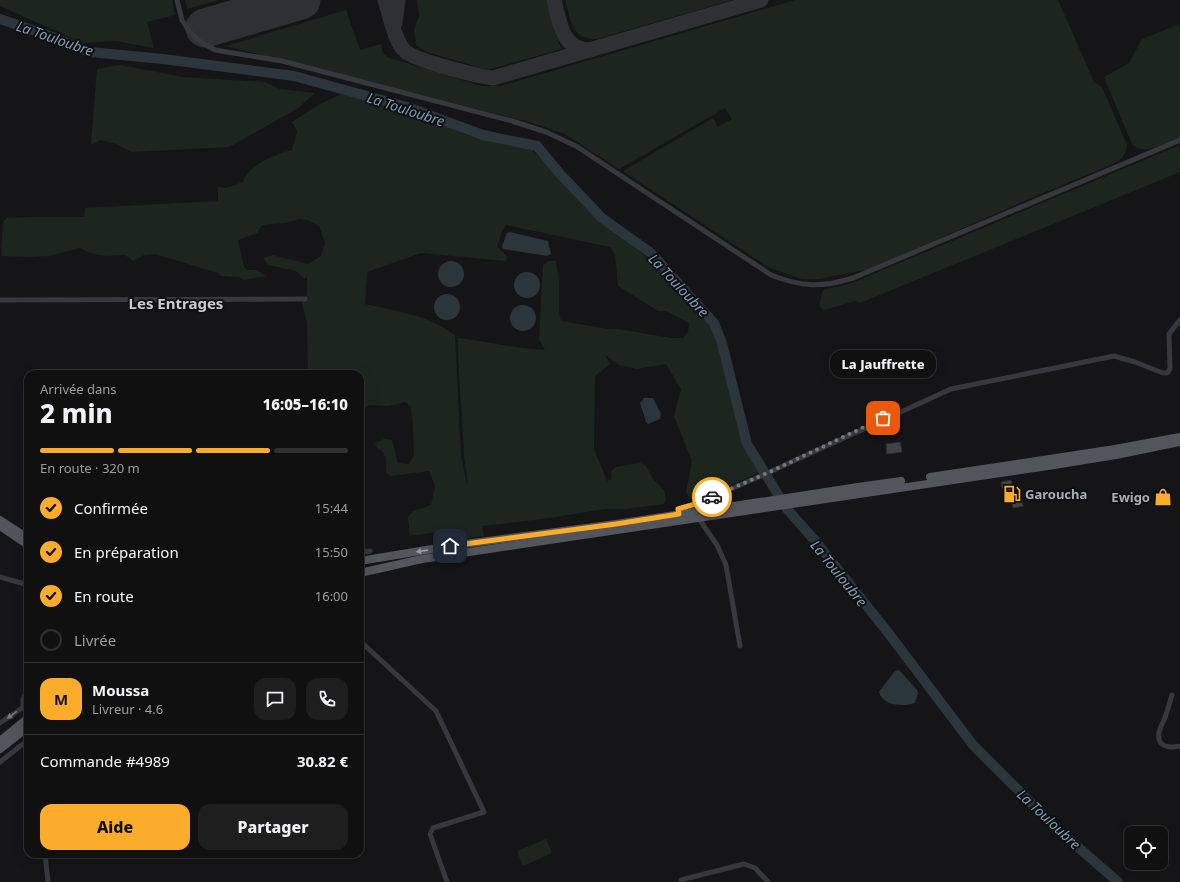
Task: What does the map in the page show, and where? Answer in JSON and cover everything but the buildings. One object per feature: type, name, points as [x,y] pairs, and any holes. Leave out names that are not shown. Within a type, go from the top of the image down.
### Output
[{"type":"main road","points":[[364,571],[422,559],[697,514],[1115,449],[1180,436]]},
{"type":"main road","points":[[793,500],[1071,462],[1180,442]]},
{"type":"main road","points":[[364,560],[680,517]]},
{"type":"main road","points":[[0,520],[24,535]]},
{"type":"main road","points":[[0,526],[24,542]]},
{"type":"main road","points":[[0,741],[24,721]]},
{"type":"main road","points":[[0,749],[24,730]]},
{"type":"street","points":[[177,0],[182,20],[189,31],[199,41],[215,50],[282,61],[512,121],[546,132],[576,146],[770,275],[785,281],[800,284],[831,285],[853,278],[1180,140]]},
{"type":"street","points":[[0,300],[305,299]]},
{"type":"street","points":[[680,517],[678,509],[699,503],[774,470],[883,418],[951,389],[1114,356],[1135,362],[1163,373],[1167,373],[1170,369],[1169,334],[1180,320]]},
{"type":"street","points":[[697,514],[717,545],[726,565],[740,646]]},
{"type":"street","points":[[364,552],[370,551]]},
{"type":"street","points":[[0,577],[24,584]]},
{"type":"street","points":[[364,645],[436,711],[484,812],[433,828],[430,834],[447,882]]},
{"type":"street","points":[[1172,695],[1158,738],[1160,744],[1164,746],[1180,746]]},
{"type":"street","points":[[0,723],[24,706]]},
{"type":"street","points":[[0,762],[24,743]]},
{"type":"street","points":[[45,858],[48,882]]},
{"type":"street","points":[[680,880],[744,864],[755,868],[768,882]]},
{"type":"shaded area","points":[[0,0],[172,0],[175,15],[147,22],[154,48],[116,41],[83,43],[0,6]]},
{"type":"shaded area","points":[[185,0],[219,0],[187,9]]},
{"type":"shaded area","points":[[417,0],[546,0],[561,49],[491,69],[481,68],[427,52],[416,45],[414,30],[419,16]]},
{"type":"shaded area","points":[[565,0],[732,0],[597,39],[582,36],[577,32],[571,21]]},
{"type":"shaded area","points":[[795,0],[1058,0],[1094,82],[1102,87],[1127,145],[1125,154],[1113,164],[1031,198],[870,269],[819,279],[802,279],[770,268],[623,171],[713,118],[718,127],[732,119],[725,108],[619,169],[565,134],[529,122],[226,46],[346,10],[360,50],[381,44],[383,53],[387,57],[481,86],[501,86]]},
{"type":"shaded area","points":[[1180,24],[1180,137],[1156,148],[1137,148],[1132,144],[1104,77],[1129,63],[1142,39]]},
{"type":"shaded area","points":[[120,65],[183,77],[265,82],[280,89],[315,93],[297,109],[229,147],[132,152],[116,144],[100,140],[91,145],[97,69]]},
{"type":"shaded area","points":[[342,94],[407,111],[427,122],[452,127],[466,135],[477,136],[532,150],[543,160],[582,205],[650,260],[687,295],[713,328],[730,383],[733,406],[744,448],[761,472],[692,502],[686,492],[692,461],[674,416],[681,389],[666,364],[637,369],[619,365],[605,355],[610,364],[595,376],[594,449],[607,481],[612,479],[611,471],[616,467],[640,463],[645,465],[654,480],[664,490],[666,500],[664,504],[625,509],[604,509],[550,518],[482,526],[484,536],[452,540],[451,530],[410,536],[408,517],[413,511],[431,505],[435,486],[429,471],[391,476],[386,473],[385,455],[377,448],[375,443],[384,439],[392,440],[398,463],[409,464],[414,456],[411,407],[406,402],[388,406],[370,405],[364,409],[364,370],[308,370],[307,323],[302,303],[307,294],[307,277],[304,279],[296,271],[268,265],[263,258],[273,255],[308,264],[321,256],[325,243],[319,226],[308,220],[299,219],[285,223],[262,225],[257,233],[238,240],[244,267],[248,270],[256,270],[266,276],[244,280],[239,277],[221,276],[218,273],[155,254],[144,255],[133,261],[125,255],[105,256],[90,253],[80,248],[50,256],[1,256],[3,222],[7,218],[84,217],[85,208],[218,201],[218,187],[226,188],[243,182],[246,176],[256,165],[278,154],[292,150],[297,131],[292,122],[318,105]],"holes":[[[506,225],[610,247],[615,254],[618,286],[658,311],[666,311],[689,323],[688,332],[683,338],[671,338],[561,321],[559,311],[559,281],[556,261],[549,261],[543,265],[539,339],[545,350],[458,338],[459,381],[467,485],[461,456],[455,335],[445,328],[423,318],[365,304],[367,272],[421,253],[506,261],[507,256],[497,247],[502,231]]]},
{"type":"shaded area","points":[[1180,145],[1180,172],[860,303],[855,301],[824,310],[819,306],[823,290],[852,283]]},
{"type":"shaded area","points":[[510,232],[548,241],[551,254],[547,256],[503,249],[502,246],[507,233]]},
{"type":"shaded area","points":[[451,261],[460,265],[464,274],[460,283],[451,287],[442,283],[438,274],[442,265]]},
{"type":"shaded area","points":[[527,272],[536,276],[540,285],[536,294],[527,298],[518,294],[514,285],[518,276]]},
{"type":"shaded area","points":[[447,294],[456,298],[460,307],[456,316],[447,320],[438,316],[434,307],[438,298]]},
{"type":"shaded area","points":[[523,305],[532,309],[536,318],[532,327],[523,331],[514,327],[510,318],[514,309]]},
{"type":"shaded area","points":[[644,398],[653,398],[661,414],[660,419],[648,424],[646,422],[640,403]]},
{"type":"shaded area","points":[[897,670],[900,671],[917,690],[918,693],[915,703],[899,705],[889,703],[881,697],[879,692]]},
{"type":"shaded area","points":[[546,839],[552,853],[523,866],[517,851]]},
{"type":"waterway","name":"La Touloubre","points":[[0,19],[90,52],[163,59],[294,76],[407,107],[483,135],[537,146],[561,175],[602,218],[651,253],[714,323],[722,343],[747,444],[787,509],[817,543],[886,630],[973,745],[1054,826],[1118,882]]},
{"type":"taxiway","points":[[385,0],[395,34],[401,47],[405,51],[411,55],[433,63],[493,78],[761,0]]},
{"type":"taxiway","points":[[395,23],[398,0]]},
{"type":"taxiway","points":[[554,0],[561,26],[568,40],[573,45],[581,49],[590,50]]},
{"type":"runway","points":[[205,28],[301,0]]},
{"type":"way so far","points":[[712,497],[774,470],[883,418]]},
{"type":"place","name":"La Jauffrette","points":[[883,418]]},
{"type":"place","name":"Garoucha","points":[[1012,494]]},
{"type":"place","name":"Ewigo","points":[[1163,497]]},
{"type":"district","name":"Les Entrages","points":[[176,303]]},
{"type":"route","points":[[450,546],[679,514],[678,509],[699,503],[712,497]]}]
